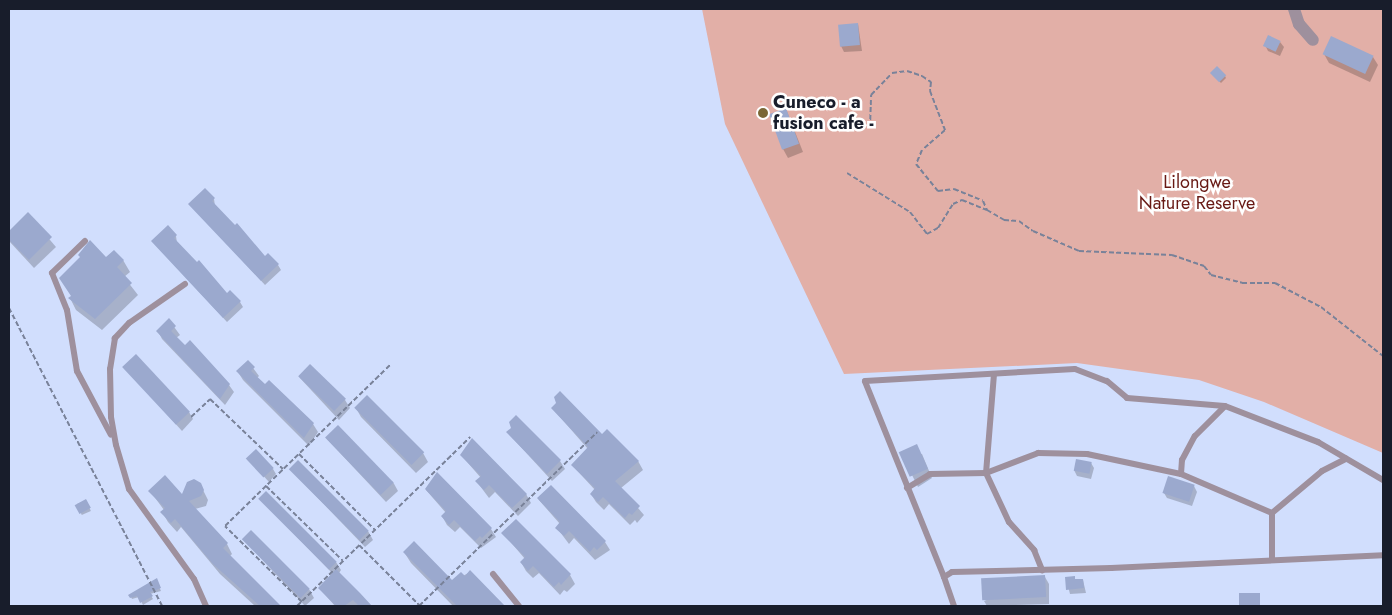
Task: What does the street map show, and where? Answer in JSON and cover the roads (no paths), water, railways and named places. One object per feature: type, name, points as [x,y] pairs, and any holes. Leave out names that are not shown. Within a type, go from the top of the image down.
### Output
[{"type":"street","points":[[1294,9],[1299,24],[1314,40]]},
{"type":"lane","points":[[85,241],[52,274],[67,310],[77,370],[116,445],[129,489],[194,578],[206,606]]},
{"type":"lane","points":[[116,445],[110,369],[115,338],[129,323],[185,284]]},
{"type":"lane","points":[[954,606],[865,381],[1075,370],[1107,381],[1127,398],[1225,406],[1318,442],[1383,480]]},
{"type":"lane","points":[[994,374],[986,473],[1009,522],[1034,550],[1042,570]]},
{"type":"lane","points":[[1181,474],[1182,460],[1195,436],[1225,406]]},
{"type":"lane","points":[[907,488],[930,474],[986,473],[1038,453],[1087,454],[1181,474],[1272,512]]},
{"type":"lane","points":[[1272,512],[1322,471],[1346,459]]},
{"type":"lane","points":[[1272,512],[1272,560]]},
{"type":"lane","points":[[944,577],[952,572],[1042,570],[1383,555]]},
{"type":"lane","points":[[493,574],[519,606]]},
{"type":"place","name":"Cuneco - a fusion cafe -","points":[[763,113]]},
{"type":"park label","name":"Lilongwe Nature Reserve","points":[[1197,193]]}]
